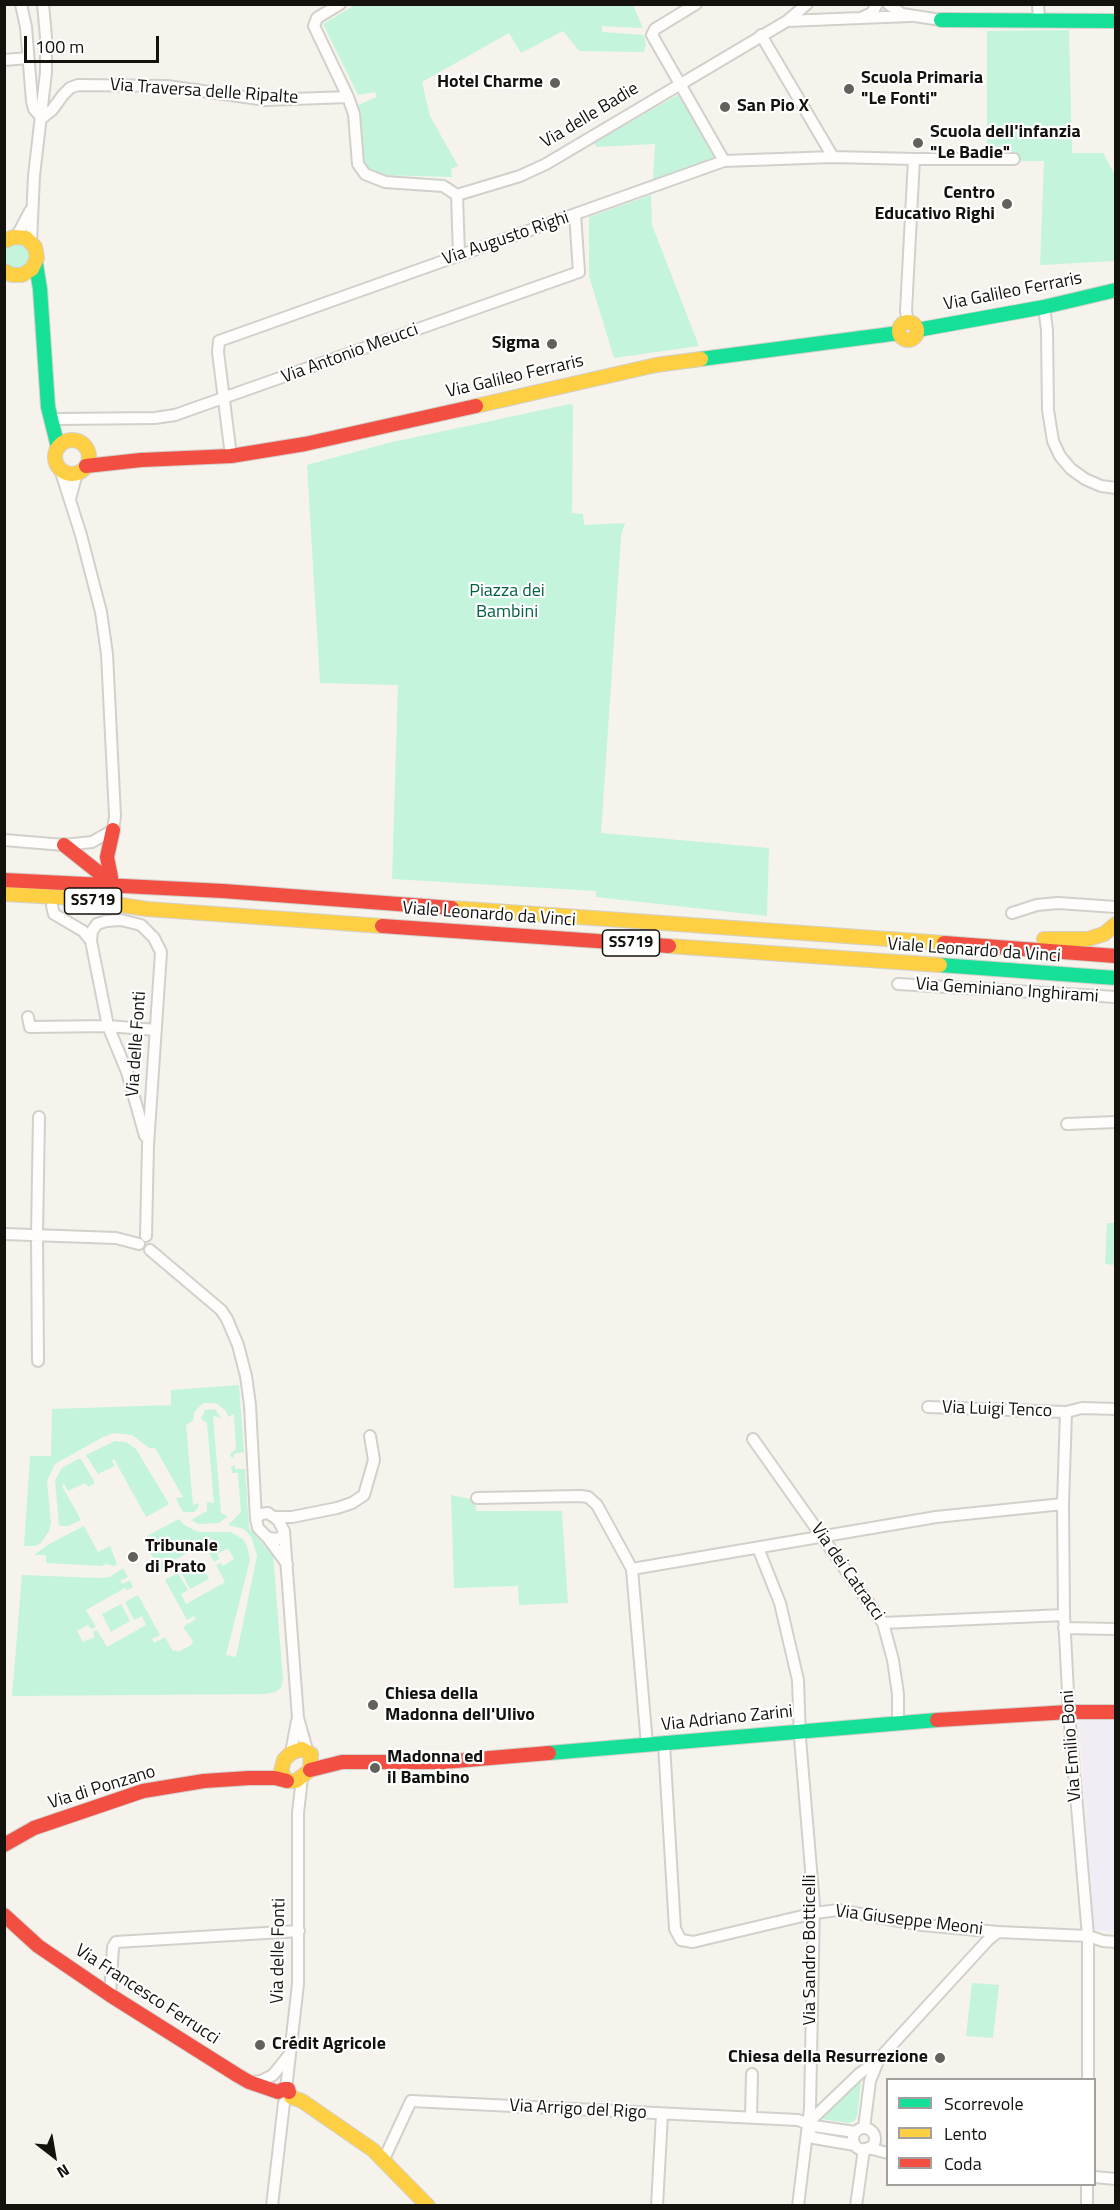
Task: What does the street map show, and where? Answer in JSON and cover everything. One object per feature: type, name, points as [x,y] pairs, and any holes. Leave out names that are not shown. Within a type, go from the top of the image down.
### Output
[{"type":"main road","name":"Via delle Badie","points":[[941,20],[1116,21]]},
{"type":"main road","points":[[9,239],[26,238],[37,252],[36,264],[40,289],[48,407],[64,444]]},
{"type":"main road","points":[[8,273],[28,273],[36,264]]},
{"type":"main road","points":[[8,273],[31,289],[41,306]]},
{"type":"main road","name":"Via Galileo Ferraris","points":[[141,460],[231,456],[305,444],[656,365],[1044,307],[1116,290]]},
{"type":"main road","points":[[46,362],[64,444],[55,456],[60,470],[69,474],[141,460]]},
{"type":"main road","points":[[64,444],[81,443],[88,451],[141,460]]},
{"type":"main road","points":[[82,470],[88,461],[88,451]]},
{"type":"main road","points":[[107,877],[106,857],[113,830]]},
{"type":"main road","points":[[64,845],[107,877],[127,885]]},
{"type":"main road","points":[[4,869],[107,877]]},
{"type":"main road","name":"Viale Leonardo da Vinci","points":[[4,880],[127,885],[1116,956]]},
{"type":"main road","name":"Viale Leonardo da Vinci","points":[[4,894],[75,898],[147,909],[1116,978]]},
{"type":"main road","points":[[4,906],[147,909]]},
{"type":"main road","points":[[970,946],[1026,939],[1088,939],[1104,934],[1116,924]]},
{"type":"main road","name":"Via Adriano Zarini","points":[[342,1762],[443,1762],[898,1722],[1069,1712],[1116,1712]]},
{"type":"main road","points":[[249,1778],[287,1759],[297,1750],[342,1762]]},
{"type":"main road","points":[[297,1778],[312,1760],[309,1752]]},
{"type":"main road","points":[[287,1759],[281,1771],[297,1778]]},
{"type":"main road","points":[[249,1778],[297,1778],[342,1762]]},
{"type":"main road","name":"Via di Ponzano","points":[[5,1845],[34,1828],[143,1791],[249,1778]]},
{"type":"main road","name":"Via Francesco Ferrucci","points":[[4,1915],[38,1946],[110,1995],[249,2082],[302,2101],[335,2123],[384,2159],[428,2205]]},
{"type":"street","points":[[21,4],[26,27],[32,101],[34,109],[42,118]]},
{"type":"street","points":[[31,242],[32,205],[46,64],[43,4]]},
{"type":"street","points":[[340,4],[317,18],[315,30],[354,114],[358,164],[365,174],[386,182],[443,186],[457,195],[459,255]]},
{"type":"street","points":[[696,4],[655,29],[652,35],[724,161]]},
{"type":"street","name":"Via delle Badie","points":[[457,195],[520,176],[546,164],[787,21],[807,4]]},
{"type":"street","points":[[814,4],[815,13],[822,19]]},
{"type":"street","points":[[860,19],[872,13],[877,4]]},
{"type":"street","name":"Via delle Badie","points":[[888,4],[894,10],[910,16]]},
{"type":"street","points":[[1038,4],[1039,21]]},
{"type":"street","name":"Via delle Badie","points":[[787,21],[910,16],[941,20]]},
{"type":"street","points":[[761,35],[833,157]]},
{"type":"street","points":[[4,60],[28,58]]},
{"type":"street","name":"Via Traversa delle Ripalte","points":[[42,118],[52,110],[70,88],[78,85],[167,86],[266,100],[348,97]]},
{"type":"street","name":"Via Augusto Righi","points":[[231,456],[218,352],[219,342],[724,161],[833,157],[1014,159]]},
{"type":"street","points":[[908,328],[906,311],[914,159]]},
{"type":"street","points":[[9,239],[20,232],[32,205]]},
{"type":"street","name":"Via Antonio Meucci","points":[[59,419],[155,418],[175,415],[579,273],[575,214]]},
{"type":"street","points":[[1044,307],[1047,330],[1049,418],[1053,441],[1060,456],[1071,470],[1101,486],[1116,488]]},
{"type":"street","points":[[4,840],[64,845],[92,842],[113,830],[115,816],[107,654],[100,612],[60,470]]},
{"type":"street","points":[[70,499],[82,470]]},
{"type":"street","points":[[1012,913],[1037,905],[1058,903],[1116,907]]},
{"type":"street","points":[[52,906],[54,914],[83,931],[91,941],[108,1026],[127,1072],[148,1145]]},
{"type":"street","name":"Via delle Fonti","points":[[91,941],[92,931],[97,924],[121,920],[141,925],[154,938],[161,952],[142,1240]]},
{"type":"street","name":"Via Geminiano Inghirami","points":[[898,984],[1116,997]]},
{"type":"street","points":[[28,1017],[30,1027],[108,1026],[156,1030]]},
{"type":"street","points":[[38,1361],[36,1235],[39,1117]]},
{"type":"street","points":[[1067,1124],[1116,1122]]},
{"type":"street","points":[[4,1234],[142,1240],[144,1250],[150,1250],[221,1310],[232,1328],[246,1376],[258,1528],[287,1564]]},
{"type":"street","name":"Via Luigi Tenco","points":[[928,1407],[1066,1412],[1082,1408],[1116,1409]]},
{"type":"street","name":"Via Emilio Boni","points":[[1066,1412],[1063,1504],[1064,1628],[1088,1936],[1088,2078]]},
{"type":"street","points":[[256,1519],[261,1514],[300,1516],[338,1508],[364,1495],[374,1460],[370,1436]]},
{"type":"street","name":"Via dei Catracci","points":[[753,1439],[883,1623],[893,1660],[898,1694],[898,1722]]},
{"type":"street","points":[[255,1483],[271,1515],[284,1532],[287,1547],[298,1718],[309,1752]]},
{"type":"street","points":[[477,1498],[588,1497],[597,1505],[632,1569],[647,1745]]},
{"type":"street","points":[[632,1569],[936,1516],[1063,1504]]},
{"type":"street","points":[[268,1538],[279,1539],[300,1516]]},
{"type":"street","name":"Via Sandro Botticelli","points":[[758,1548],[780,1603],[798,1680],[815,1913],[808,2128],[798,2205]]},
{"type":"street","points":[[883,1623],[1064,1615]]},
{"type":"street","points":[[1064,1628],[1116,1629]]},
{"type":"street","points":[[287,1759],[298,1718]]},
{"type":"street","name":"Via Giuseppe Meoni","points":[[664,1744],[675,1929],[681,1940],[693,1942],[815,1913],[838,1910],[922,1925],[998,1932],[1088,1936],[1116,1942]]},
{"type":"street","name":"Via delle Fonti","points":[[272,2205],[285,2081],[292,2052],[298,1984],[297,1778]]},
{"type":"street","points":[[110,1995],[113,1947],[116,1942],[299,1931]]},
{"type":"street","name":"Via Giuseppe Meoni","points":[[808,2128],[859,2074],[878,2060],[988,1940],[998,1932]]},
{"type":"street","points":[[249,2082],[261,2081],[273,2075],[292,2052]]},
{"type":"street","points":[[862,2147],[853,2138],[859,2130],[870,2081],[878,2060]]},
{"type":"street","points":[[750,2117],[752,2074]]},
{"type":"street","name":"Via Arrigo del Rigo","points":[[384,2159],[411,2101],[798,2120],[808,2128]]},
{"type":"street","points":[[657,2205],[662,2114]]},
{"type":"street","points":[[808,2128],[872,2132],[873,2144],[862,2147]]},
{"type":"street","points":[[808,2128],[814,2138],[886,2153]]},
{"type":"street","points":[[874,2138],[886,2139]]},
{"type":"street","points":[[856,2205],[862,2147]]},
{"type":"street","points":[[1096,2177],[1116,2179]]},
{"type":"street","points":[[1087,2186],[1087,2205]]},
{"type":"shaded area","points":[[1078,1706],[1115,1706],[1115,1932],[1094,1930]]},
{"type":"green space","points":[[355,5],[633,5],[643,28],[602,26],[602,32],[644,35],[646,44],[644,52],[579,51],[563,31],[521,53],[509,33],[422,82],[430,116],[458,166],[451,169],[452,177],[379,175],[367,171],[361,159],[358,105],[377,97],[375,92],[358,95],[323,24]]},
{"type":"green space","points":[[1069,30],[1072,153],[1103,153],[1115,175],[1115,261],[1040,265],[1044,161],[1017,161],[1010,147],[987,147],[987,31]]},
{"type":"green space","points":[[681,93],[718,157],[653,181],[655,144],[597,147],[594,143]]},
{"type":"green space","points":[[651,195],[652,225],[699,346],[614,358],[589,276],[589,217]]},
{"type":"green space","points":[[17,244],[26,248],[30,257],[26,266],[17,270],[8,266],[4,257],[8,248]]},
{"type":"green space","name":"Piazza dei Bambini","points":[[573,405],[572,513],[583,514],[584,525],[625,523],[621,536],[601,833],[769,848],[767,916],[596,897],[596,891],[392,879],[398,685],[320,683],[307,465],[388,443]]},
{"type":"green space","points":[[1107,1223],[1115,1223],[1115,1265],[1105,1264]]},
{"type":"green space","points":[[239,1385],[244,1452],[234,1454],[234,1458],[231,1457],[230,1454],[236,1449],[234,1414],[228,1417],[226,1411],[216,1403],[204,1403],[194,1413],[193,1421],[186,1425],[193,1505],[199,1503],[194,1512],[184,1512],[181,1509],[176,1498],[183,1497],[155,1448],[149,1448],[132,1435],[114,1433],[55,1464],[47,1481],[51,1523],[49,1531],[41,1543],[35,1546],[24,1546],[30,1456],[51,1456],[52,1409],[171,1405],[171,1390]]},
{"type":"green space","points":[[205,1410],[216,1410],[221,1418],[213,1416],[221,1513],[228,1516],[219,1523],[198,1524],[191,1520],[207,1511],[207,1502],[214,1503],[207,1423],[201,1419]]},
{"type":"green space","points":[[115,1441],[126,1442],[136,1449],[169,1504],[146,1517],[114,1459],[112,1461],[115,1466],[98,1474],[86,1455]]},
{"type":"green space","points":[[81,1459],[95,1483],[88,1487],[85,1483],[68,1491],[64,1484],[62,1486],[81,1520],[68,1526],[62,1526],[59,1525],[55,1480],[62,1468]]},
{"type":"green space","points":[[235,1465],[235,1469],[245,1469],[249,1528],[273,1556],[283,1679],[281,1688],[266,1694],[12,1696],[22,1575],[99,1578],[110,1577],[123,1568],[128,1577],[120,1581],[122,1584],[130,1580],[133,1587],[127,1590],[125,1588],[86,1610],[96,1627],[91,1629],[88,1625],[77,1631],[83,1642],[95,1637],[93,1632],[97,1630],[107,1647],[146,1625],[142,1616],[134,1620],[125,1602],[138,1595],[160,1635],[152,1639],[154,1643],[165,1637],[173,1651],[178,1652],[191,1645],[193,1641],[183,1627],[196,1619],[194,1616],[187,1620],[165,1580],[178,1573],[188,1590],[181,1594],[186,1604],[225,1582],[216,1565],[221,1563],[223,1566],[234,1559],[228,1548],[217,1554],[219,1559],[214,1562],[204,1544],[165,1565],[166,1568],[160,1571],[157,1565],[163,1561],[162,1558],[155,1562],[147,1546],[151,1544],[147,1536],[179,1519],[184,1525],[198,1532],[230,1532],[243,1539],[247,1546],[250,1560],[226,1655],[236,1657],[257,1556],[252,1538],[244,1529],[228,1525],[241,1512],[238,1473],[232,1473],[231,1467]]},
{"type":"green space","points":[[451,1495],[475,1500],[476,1511],[562,1511],[568,1603],[519,1605],[518,1586],[454,1588]]},
{"type":"green space","points":[[84,1526],[98,1552],[110,1546],[117,1564],[101,1566],[46,1563],[46,1555],[34,1555],[49,1544]]},
{"type":"green space","points":[[199,1561],[209,1579],[190,1589],[181,1572]]},
{"type":"green space","points":[[121,1604],[130,1621],[111,1632],[102,1614]]},
{"type":"green space","points":[[972,1983],[999,1985],[993,2038],[966,2036]]},
{"type":"green space","points":[[858,2083],[861,2083],[857,2117],[854,2121],[849,2123],[822,2119]]},
{"type":"traffic: fast","points":[[941,20],[1116,21]]},
{"type":"traffic: fast","points":[[36,264],[40,289],[48,407],[58,447]]},
{"type":"traffic: fast","points":[[917,330],[1044,307],[1116,290]]},
{"type":"traffic: fast","points":[[701,359],[899,333]]},
{"type":"traffic: fast","points":[[940,965],[1116,978]]},
{"type":"traffic: fast","points":[[549,1753],[937,1720]]},
{"type":"traffic: slow","points":[[4,241],[14,237],[26,238],[35,247],[37,258],[32,269],[22,275],[12,275],[4,271]]},
{"type":"traffic: slow","points":[[908,322],[914,325],[917,331],[914,337],[908,340],[902,337],[899,331],[902,325],[908,322]]},
{"type":"traffic: slow","points":[[476,406],[656,365],[701,359]]},
{"type":"traffic: slow","points":[[72,440],[84,445],[89,457],[84,469],[72,474],[60,469],[55,457],[60,445],[72,440]]},
{"type":"traffic: slow","points":[[4,894],[75,898],[147,909],[382,926]]},
{"type":"traffic: slow","points":[[452,908],[944,943]]},
{"type":"traffic: slow","points":[[1044,939],[1088,939],[1104,934],[1116,924]]},
{"type":"traffic: slow","points":[[669,946],[940,965]]},
{"type":"traffic: slow","points":[[302,1749],[311,1754],[310,1770],[296,1781],[287,1781],[281,1771],[284,1760],[291,1753],[302,1749]]},
{"type":"traffic: slow","points":[[289,2092],[291,2097],[302,2101],[373,2150],[428,2206]]},
{"type":"traffic: jam","points":[[86,466],[141,460],[231,456],[305,444],[476,406]]},
{"type":"traffic: jam","points":[[111,877],[107,857],[113,830]]},
{"type":"traffic: jam","points":[[64,845],[103,876]]},
{"type":"traffic: jam","points":[[4,880],[223,891],[452,908]]},
{"type":"traffic: jam","points":[[382,926],[669,946]]},
{"type":"traffic: jam","points":[[944,943],[1116,956]]},
{"type":"traffic: jam","points":[[937,1720],[1069,1712],[1116,1712]]},
{"type":"traffic: jam","points":[[310,1770],[342,1762],[443,1762],[549,1753]]},
{"type":"traffic: jam","points":[[4,1845],[34,1828],[143,1791],[204,1781],[249,1778],[275,1778],[287,1781]]},
{"type":"traffic: jam","points":[[4,1915],[38,1946],[110,1995],[237,2075],[249,2082],[278,2092],[284,2089],[288,2089],[289,2092]]},
{"type":"place","name":"Hotel Charme","points":[[555,83]]},
{"type":"place","name":"Scuola Primaria \"Le Fonti\"","points":[[849,89]]},
{"type":"place","name":"San Pio X","points":[[725,107]]},
{"type":"place","name":"Scuola dell'infanzia \"Le Badie\"","points":[[918,143]]},
{"type":"place","name":"Centro Educativo Righi","points":[[1007,204]]},
{"type":"place","name":"Sigma","points":[[552,344]]},
{"type":"place","name":"Tribunale di Prato","points":[[133,1557]]},
{"type":"place","name":"Chiesa della Madonna dell'Ulivo","points":[[373,1705]]},
{"type":"place","name":"Madonna ed il Bambino","points":[[375,1768]]},
{"type":"place","name":"Crédit Agricole","points":[[260,2045]]},
{"type":"place","name":"Chiesa della Resurrezione","points":[[940,2058]]}]
